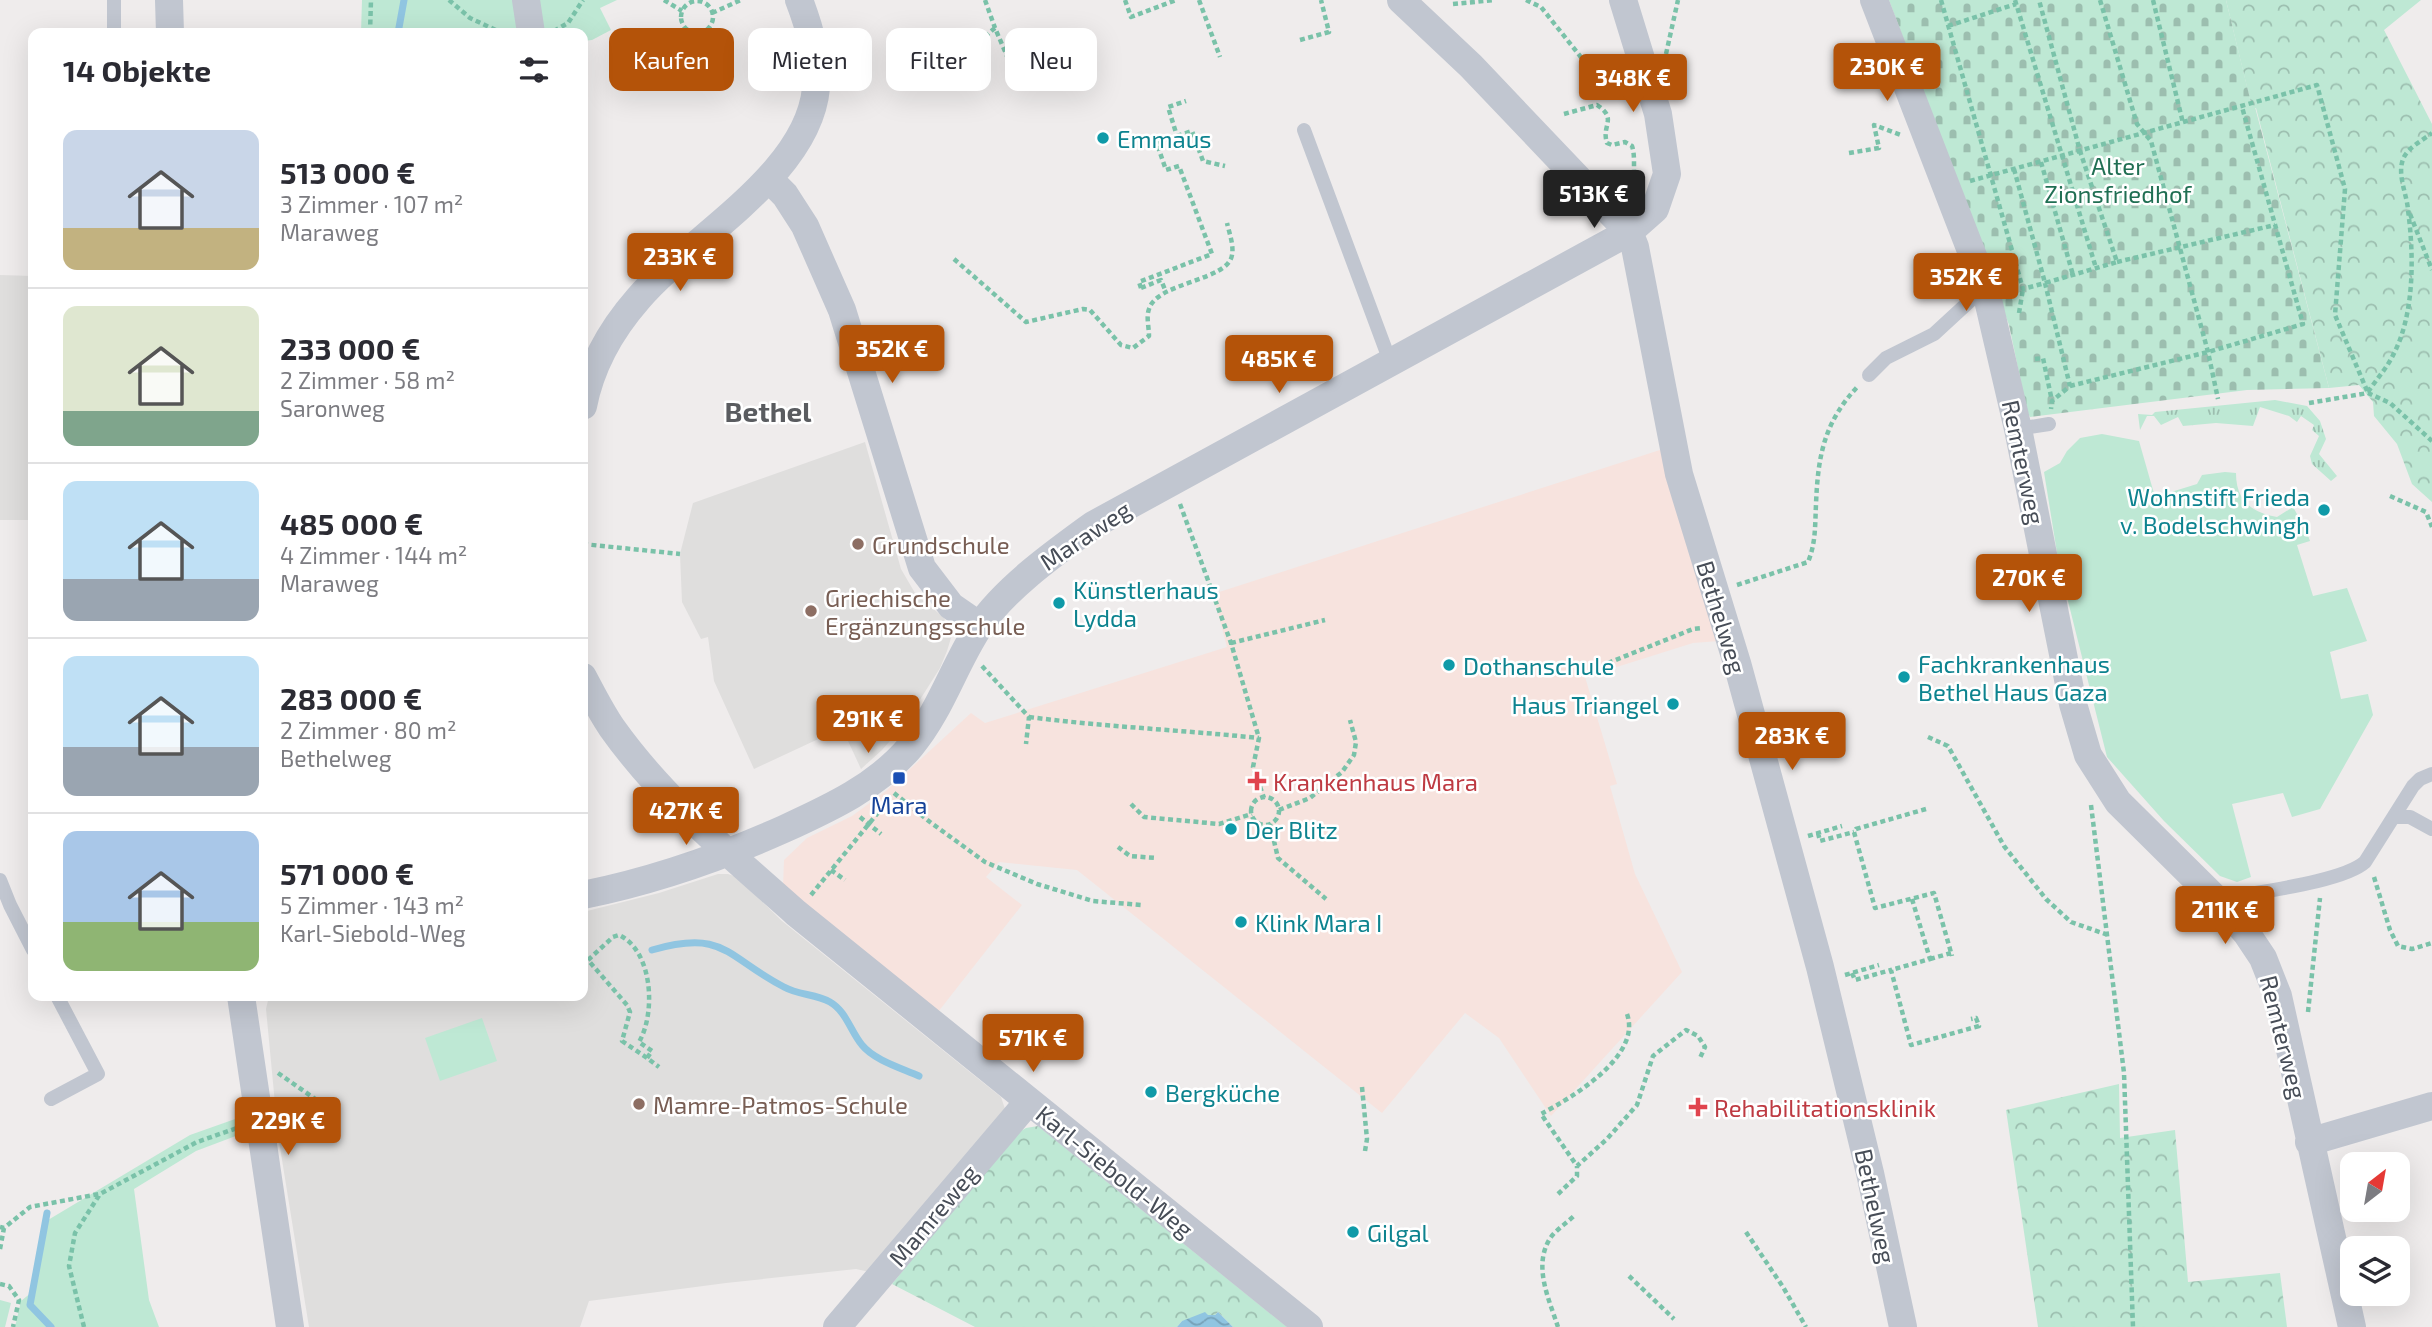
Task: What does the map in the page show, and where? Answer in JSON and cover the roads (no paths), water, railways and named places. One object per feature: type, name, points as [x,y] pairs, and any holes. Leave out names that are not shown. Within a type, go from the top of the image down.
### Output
[{"type":"street","points":[[169,0],[170,28]]},
{"type":"street","points":[[526,0],[530,28]]},
{"type":"street","points":[[588,363],[639,297],[769,179],[792,149],[811,112],[816,89],[816,69],[799,0]]},
{"type":"street","points":[[1410,3],[1629,232],[1655,209],[1667,174],[1658,114],[1623,0]]},
{"type":"street","name":"Remterweg","points":[[1874,0],[1985,288],[2018,429],[2073,704],[2088,755],[2118,802],[2223,906],[2248,934],[2263,958],[2278,996],[2351,1327]]},
{"type":"street","points":[[769,179],[785,195],[804,226],[842,310],[922,568],[973,638]]},
{"type":"street","name":"Maraweg","points":[[588,894],[651,878],[729,853],[886,786],[900,759],[929,724],[973,638],[1037,567],[1093,524],[1629,232]]},
{"type":"street","name":"Bethelweg","points":[[1629,232],[1679,474],[1725,625],[1824,981],[1903,1327]]},
{"type":"street","name":"Karl-Siebold-Weg","points":[[588,686],[610,726],[675,805],[796,913],[1309,1327]]},
{"type":"street","points":[[242,1001],[290,1327]]},
{"type":"street","name":"Mamreweg","points":[[837,1327],[1028,1102]]},
{"type":"street","points":[[2309,1142],[2432,1106]]},
{"type":"lane","points":[[114,0],[114,28]]},
{"type":"lane","points":[[1304,130],[1391,364]]},
{"type":"lane","points":[[1869,375],[1886,358],[1934,334],[1985,288]]},
{"type":"lane","points":[[2018,429],[2049,424]]},
{"type":"lane","points":[[2223,906],[2233,897],[2322,880],[2359,867],[2365,862],[2413,786],[2420,779],[2432,774]]},
{"type":"lane","points":[[2394,817],[2410,817],[2432,829]]},
{"type":"lane","points":[[0,880],[28,940]]},
{"type":"lane","points":[[51,1099],[98,1074],[60,1001]]},
{"type":"water","points":[[1205,1312],[1215,1315],[1218,1312],[1233,1327],[1177,1327],[1182,1321]]},
{"type":"waterway","points":[[399,28],[404,0]]},
{"type":"waterway","points":[[652,950],[695,943],[724,949],[784,987],[830,1002],[840,1011],[858,1040],[873,1055],[919,1076]]},
{"type":"waterway","points":[[47,1213],[30,1305],[51,1327]]},
{"type":"place","name":"Emmaus","points":[[1103,138]]},
{"type":"place","name":"Wohnstift Frieda v. Bodelschwingh","points":[[2324,510]]},
{"type":"place","name":"Grundschule","points":[[858,544]]},
{"type":"place","name":"Künstlerhaus Lydda","points":[[1059,603]]},
{"type":"place","name":"Griechische Ergänzungsschule","points":[[811,611]]},
{"type":"place","name":"Dothanschule","points":[[1449,665]]},
{"type":"place","name":"Fachkrankenhaus Bethel Haus Gaza","points":[[1904,677]]},
{"type":"place","name":"Haus Triangel","points":[[1673,704]]},
{"type":"place","name":"Mara","points":[[899,778]]},
{"type":"place","name":"Krankenhaus Mara","points":[[1257,781]]},
{"type":"place","name":"Der Blitz","points":[[1231,829]]},
{"type":"place","name":"Klink Mara I","points":[[1241,922]]},
{"type":"place","name":"Bergküche","points":[[1151,1092]]},
{"type":"place","name":"Mamre-Patmos-Schule","points":[[639,1104]]},
{"type":"place","name":"Rehabilitationsklinik","points":[[1698,1107]]},
{"type":"place","name":"Gilgal","points":[[1353,1232]]},
{"type":"district","name":"Bethel","points":[[768,411]]},
{"type":"park label","name":"Alter Zionsfriedhof","points":[[2118,179]]}]
